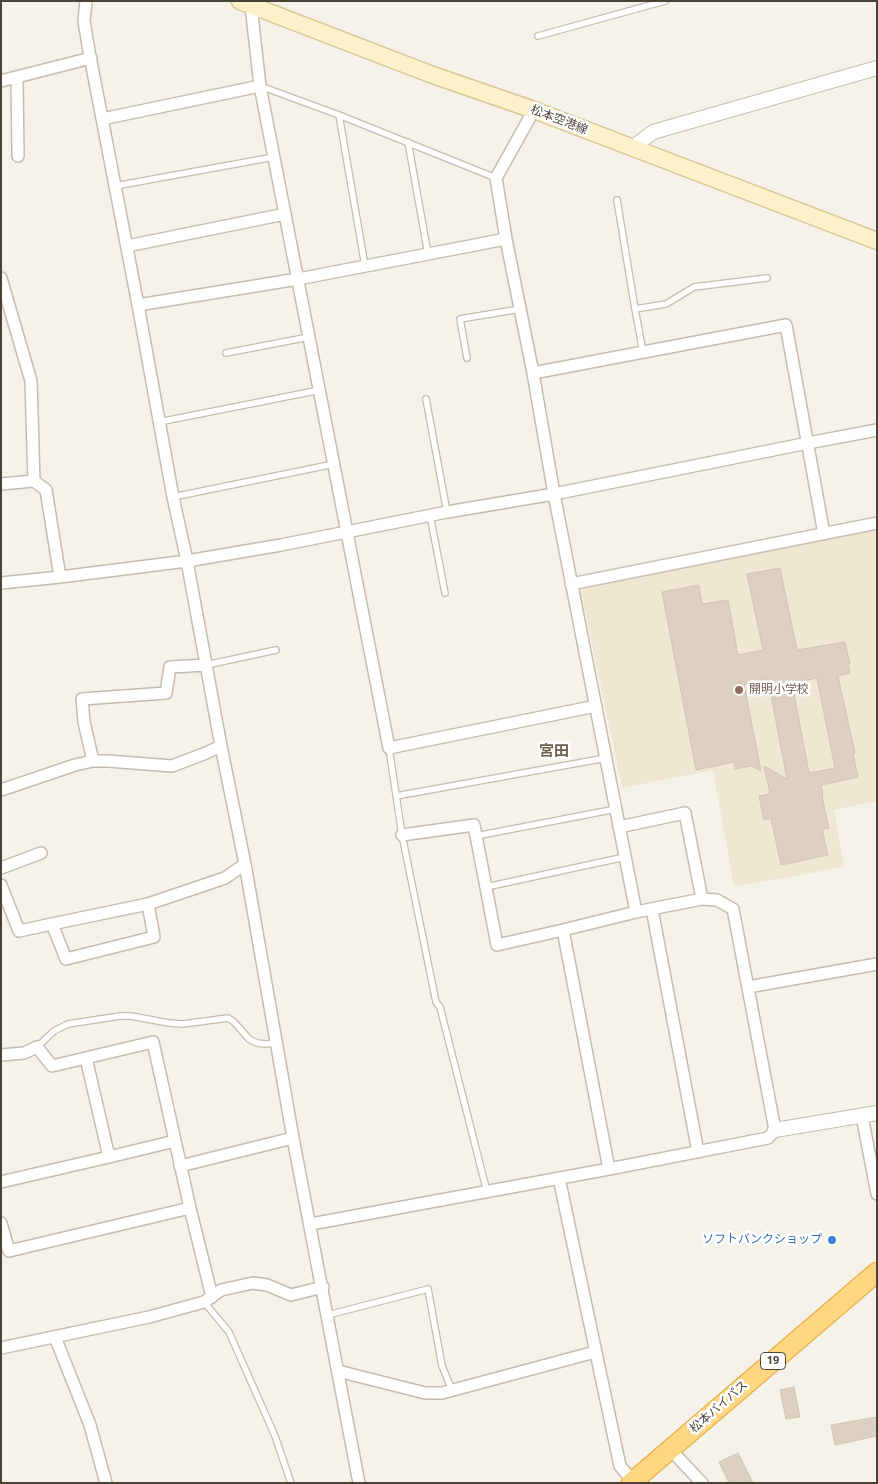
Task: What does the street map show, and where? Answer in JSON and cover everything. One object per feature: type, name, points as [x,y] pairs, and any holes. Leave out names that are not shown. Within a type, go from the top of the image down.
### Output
[{"type":"highway","name":"松本バイパス","points":[[632,1482],[877,1272]]},
{"type":"main road","name":"松本空港線","points":[[247,3],[430,74],[534,110],[877,241]]},
{"type":"street","points":[[86,1],[84,21],[102,119],[173,497],[245,864],[293,1138],[359,1483]]},
{"type":"street","points":[[247,3],[260,86],[389,748],[596,706]]},
{"type":"street","points":[[1,81],[91,58]]},
{"type":"street","points":[[632,148],[653,132],[877,68]]},
{"type":"street","points":[[17,77],[18,156]]},
{"type":"street","points":[[102,119],[260,86]]},
{"type":"street","points":[[534,110],[496,178],[571,584],[636,912]]},
{"type":"street","points":[[127,246],[285,214]]},
{"type":"street","points":[[138,305],[298,279],[506,239]]},
{"type":"street","points":[[1,278],[3,292],[31,381],[34,481]]},
{"type":"street","points":[[533,374],[786,325],[824,534]]},
{"type":"street","points":[[1,583],[186,562],[430,515],[554,494],[877,430]]},
{"type":"street","points":[[1,484],[34,481],[46,490],[60,577]]},
{"type":"street","points":[[571,584],[877,523]]},
{"type":"street","points":[[94,761],[84,722],[82,699],[166,693],[170,668],[206,665]]},
{"type":"street","points":[[1,790],[75,764],[108,760],[172,766],[221,746]]},
{"type":"street","points":[[619,827],[685,814],[702,899]]},
{"type":"street","points":[[402,835],[474,825],[497,945],[636,912],[702,899],[717,900],[733,909],[775,1130]]},
{"type":"street","points":[[1,868],[41,853]]},
{"type":"street","points":[[1,885],[19,931],[148,904],[225,878],[245,864]]},
{"type":"street","points":[[52,924],[66,959],[154,937],[148,904]]},
{"type":"street","points":[[652,909],[698,1152]]},
{"type":"street","points":[[562,930],[609,1169]]},
{"type":"street","points":[[748,987],[877,964]]},
{"type":"street","points":[[1,1055],[24,1052],[37,1047],[52,1066],[153,1042],[190,1208],[208,1300]]},
{"type":"street","points":[[86,1058],[109,1157]]},
{"type":"street","points":[[310,1224],[698,1152],[768,1138],[775,1130],[877,1113]]},
{"type":"street","points":[[862,1116],[877,1194]]},
{"type":"street","points":[[180,1166],[293,1138]]},
{"type":"street","points":[[1,1182],[175,1141]]},
{"type":"street","points":[[559,1178],[620,1466],[632,1482]]},
{"type":"street","points":[[1,1223],[9,1251],[190,1208]]},
{"type":"street","points":[[1,1348],[149,1317],[208,1300],[221,1290],[253,1282],[267,1285],[291,1296],[323,1287]]},
{"type":"street","points":[[56,1337],[90,1425],[106,1483]]},
{"type":"street","points":[[338,1371],[424,1393],[442,1393],[595,1352]]},
{"type":"street","points":[[670,1449],[702,1483]]},
{"type":"lane","points":[[538,36],[665,1]]},
{"type":"lane","points":[[260,86],[339,115],[496,178]]},
{"type":"lane","points":[[339,115],[366,266]]},
{"type":"lane","points":[[408,142],[428,254]]},
{"type":"lane","points":[[115,186],[274,157]]},
{"type":"lane","points":[[617,200],[643,352]]},
{"type":"lane","points":[[635,309],[666,304],[694,287],[767,278]]},
{"type":"lane","points":[[467,358],[460,319],[520,309]]},
{"type":"lane","points":[[226,353],[309,337]]},
{"type":"lane","points":[[159,422],[320,390]]},
{"type":"lane","points":[[426,399],[447,512]]},
{"type":"lane","points":[[173,497],[334,464]]},
{"type":"lane","points":[[430,515],[444,593]]},
{"type":"lane","points":[[206,665],[276,650]]},
{"type":"lane","points":[[389,748],[402,835],[436,1002],[440,1006],[486,1192]]},
{"type":"lane","points":[[396,796],[606,758]]},
{"type":"lane","points":[[476,836],[616,809]]},
{"type":"lane","points":[[486,887],[625,858]]},
{"type":"lane","points":[[37,1047],[54,1031],[68,1024],[120,1016],[132,1016],[169,1024],[228,1018],[249,1039],[257,1044],[277,1042]]},
{"type":"lane","points":[[328,1315],[428,1289],[442,1366],[452,1390]]},
{"type":"lane","points":[[208,1300],[229,1332],[275,1436],[291,1483]]},
{"type":"shaded area","name":"開明小学校","points":[[877,527],[877,801],[834,810],[844,867],[734,887],[713,770],[622,788],[585,610],[582,610],[577,586]]},
{"type":"building","points":[[780,568],[797,650],[845,642],[850,664],[848,664],[850,673],[838,676],[855,753],[853,754],[858,777],[821,785],[829,828],[822,829],[828,855],[781,865],[771,818],[764,820],[759,796],[770,794],[764,766],[787,779],[768,679],[744,684],[761,771],[751,766],[735,769],[734,762],[696,770],[662,592],[699,585],[702,604],[728,600],[738,655],[763,650],[747,574]],"holes":[[[817,678],[835,768],[809,773],[792,683]]]},
{"type":"building","points":[[794,1387],[800,1417],[786,1419],[780,1390]]},
{"type":"building","points":[[877,1417],[877,1436],[835,1445],[831,1425]]},
{"type":"building","points":[[738,1453],[753,1483],[729,1483],[719,1462]]},
{"type":"place","name":"開明小学校","points":[[739,690]]},
{"type":"place","name":"ソフトバンクショップ","points":[[832,1240]]},
{"type":"district","name":"宮田","points":[[554,752]]}]
